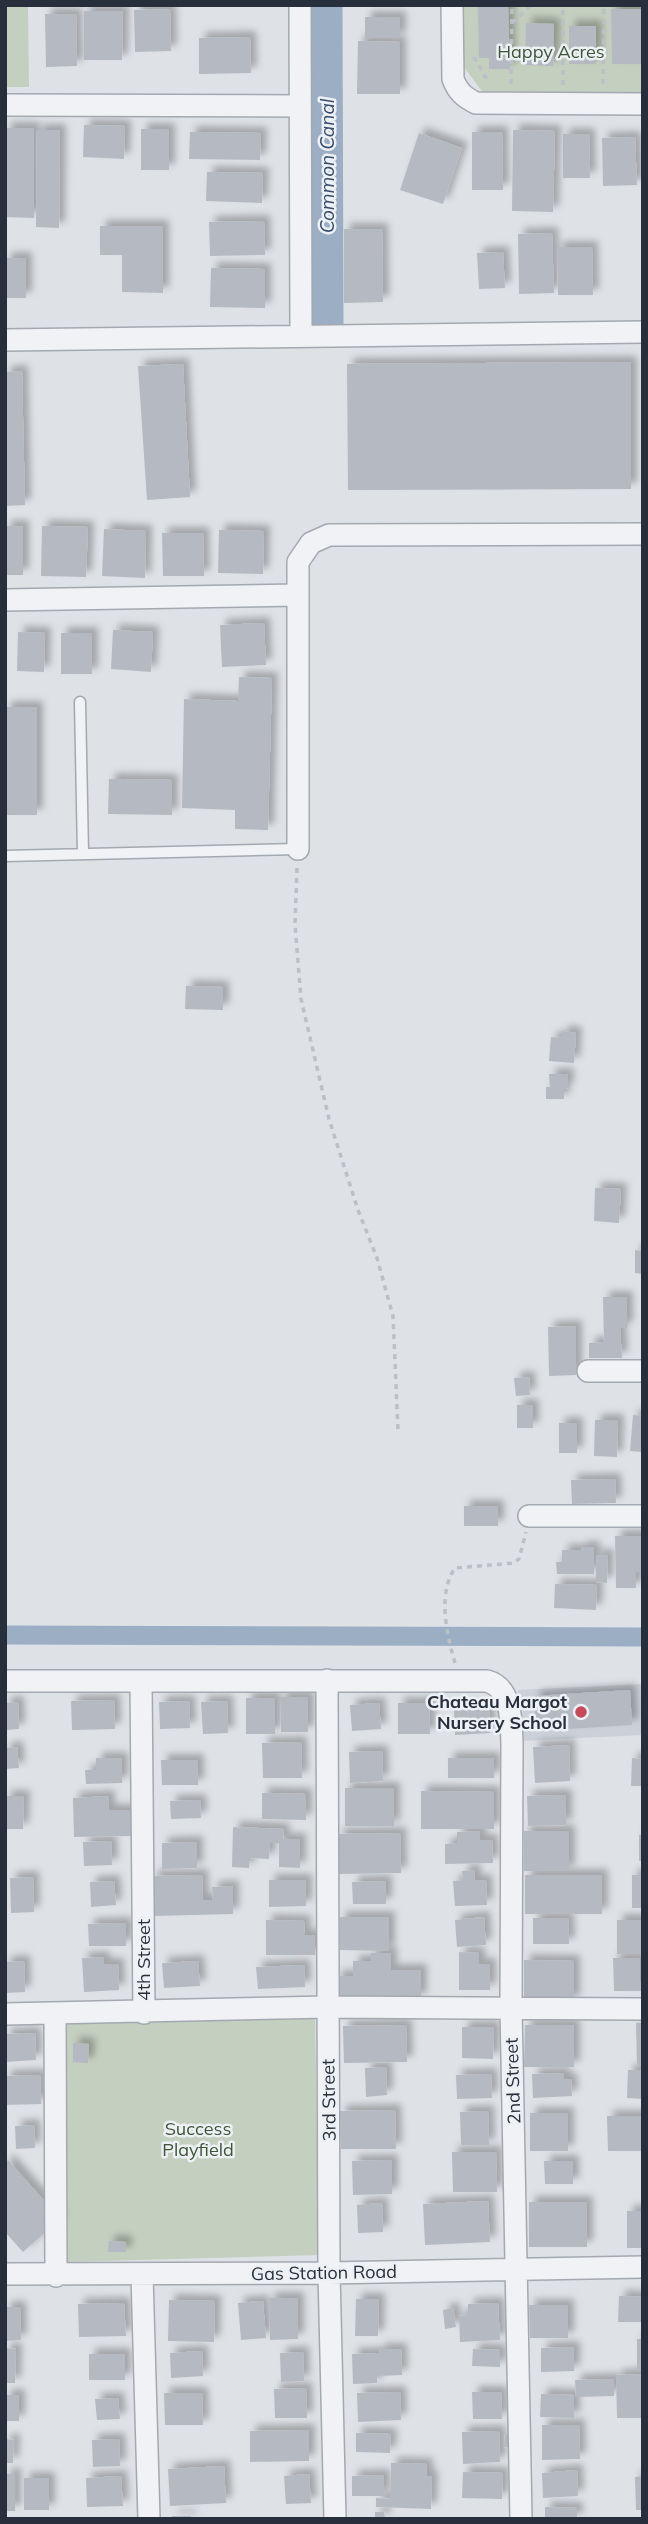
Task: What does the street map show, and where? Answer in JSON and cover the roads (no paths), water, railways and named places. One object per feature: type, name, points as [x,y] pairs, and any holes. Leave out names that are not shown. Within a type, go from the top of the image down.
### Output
[{"type":"street","points":[[300,5],[301,336]]},
{"type":"street","points":[[452,5],[453,79],[456,88],[464,97],[476,103],[643,104]]},
{"type":"street","points":[[5,105],[299,106]]},
{"type":"street","points":[[5,340],[643,332]]},
{"type":"street","points":[[298,849],[299,562],[311,542],[329,535],[643,534]]},
{"type":"street","points":[[5,600],[298,595]]},
{"type":"street","points":[[588,1371],[643,1371]]},
{"type":"street","points":[[529,1516],[643,1516]]},
{"type":"street","points":[[5,1681],[327,1680]]},
{"type":"street","name":"2nd Street","points":[[327,1680],[487,1681],[502,1690],[511,1715],[511,2007],[521,2519]]},
{"type":"street","name":"3rd Street","points":[[327,1680],[329,2273],[335,2519]]},
{"type":"street","name":"4th Street","points":[[5,2014],[144,2013],[141,1682]]},
{"type":"street","points":[[144,2013],[328,2007],[643,2009]]},
{"type":"street","points":[[55,2013],[56,2276]]},
{"type":"street","name":"Gas Station Road","points":[[5,2274],[56,2276],[643,2267]]},
{"type":"street","points":[[142,2275],[149,2519]]},
{"type":"lane","points":[[80,702],[83,854]]},
{"type":"lane","points":[[5,856],[298,849]]},
{"type":"waterway","name":"Common Canal","points":[[326,5],[327,327]]},
{"type":"waterway","points":[[5,1635],[643,1637]]},
{"type":"place","name":"Chateau Margot Nursery School","points":[[581,1712]]},
{"type":"park label","name":"Happy Acres","points":[[551,52]]},
{"type":"park label","name":"Success Playfield","points":[[198,2139]]}]
